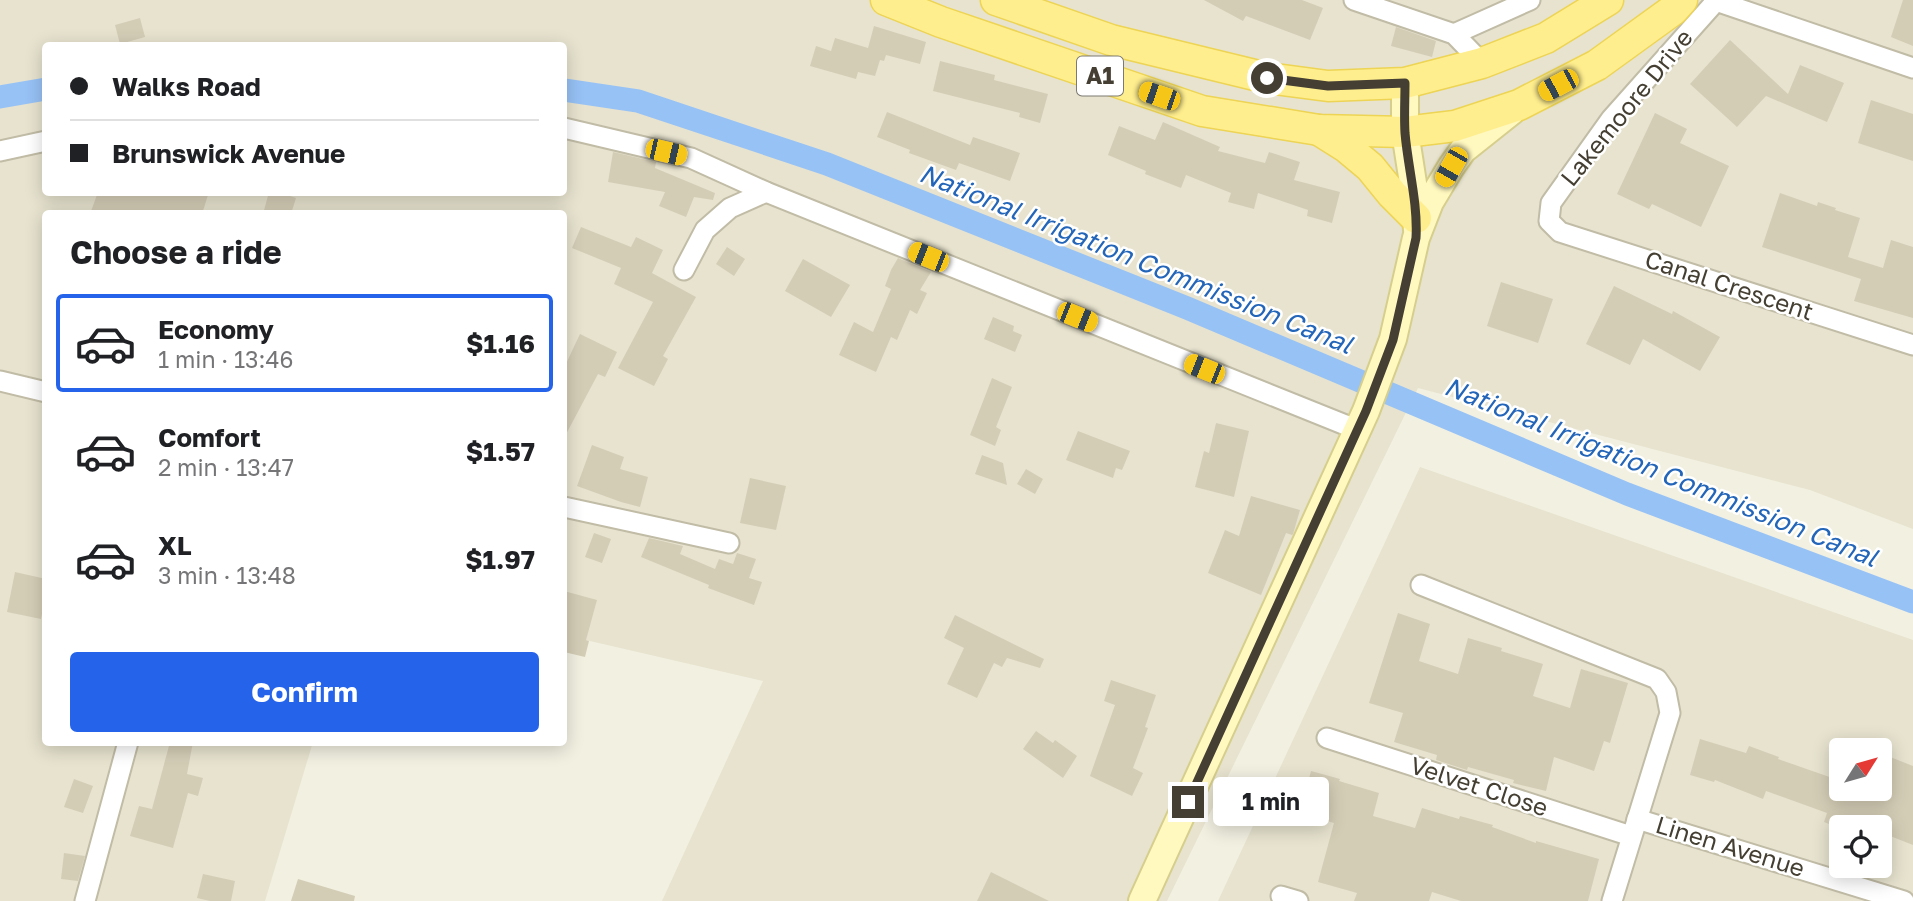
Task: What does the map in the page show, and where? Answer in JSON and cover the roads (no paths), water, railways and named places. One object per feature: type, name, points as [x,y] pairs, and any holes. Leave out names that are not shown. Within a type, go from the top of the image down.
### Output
[{"type":"main road","name":"A1","points":[[886,0],[941,22],[1202,111],[1319,130],[1405,132],[1455,126],[1519,105],[1597,65],[1673,10],[1682,0]]},
{"type":"main road","name":"A1","points":[[996,0],[1111,40],[1267,78],[1328,86],[1405,83],[1482,63],[1546,38],[1608,0]]},
{"type":"main road","points":[[1405,83],[1405,132],[1416,228]]},
{"type":"main road","points":[[1142,901],[1362,421],[1393,340],[1416,228],[1451,167],[1464,150],[1519,105]]},
{"type":"main road","points":[[1319,130],[1370,167],[1416,228]]},
{"type":"street","points":[[1354,0],[1454,34],[1482,63]]},
{"type":"street","points":[[1454,34],[1530,0]]},
{"type":"street","points":[[1717,1],[1913,68]]},
{"type":"street","name":"Lakemoore Drive","points":[[1549,221],[1550,203],[1611,119],[1717,1]]},
{"type":"street","points":[[567,129],[691,158],[766,192],[1362,421]]},
{"type":"street","points":[[0,151],[42,142]]},
{"type":"street","points":[[684,270],[705,230],[730,208],[766,192]]},
{"type":"street","name":"Canal Crescent","points":[[1549,221],[1560,232],[1913,345]]},
{"type":"street","points":[[0,380],[42,390]]},
{"type":"street","points":[[567,508],[729,542]]},
{"type":"street","points":[[1421,585],[1657,679],[1666,692],[1670,713],[1612,901]]},
{"type":"street","name":"Velvet Close","points":[[1327,738],[1634,827]]},
{"type":"street","points":[[85,901],[127,746]]},
{"type":"street","name":"Linen Avenue","points":[[1634,827],[1904,901]]},
{"type":"waterway","name":"National Irrigation Commission Canal","points":[[0,97],[42,90]]},
{"type":"waterway","name":"National Irrigation Commission Canal","points":[[567,90],[638,101],[827,164],[1187,308],[1627,494],[1913,602]]}]
